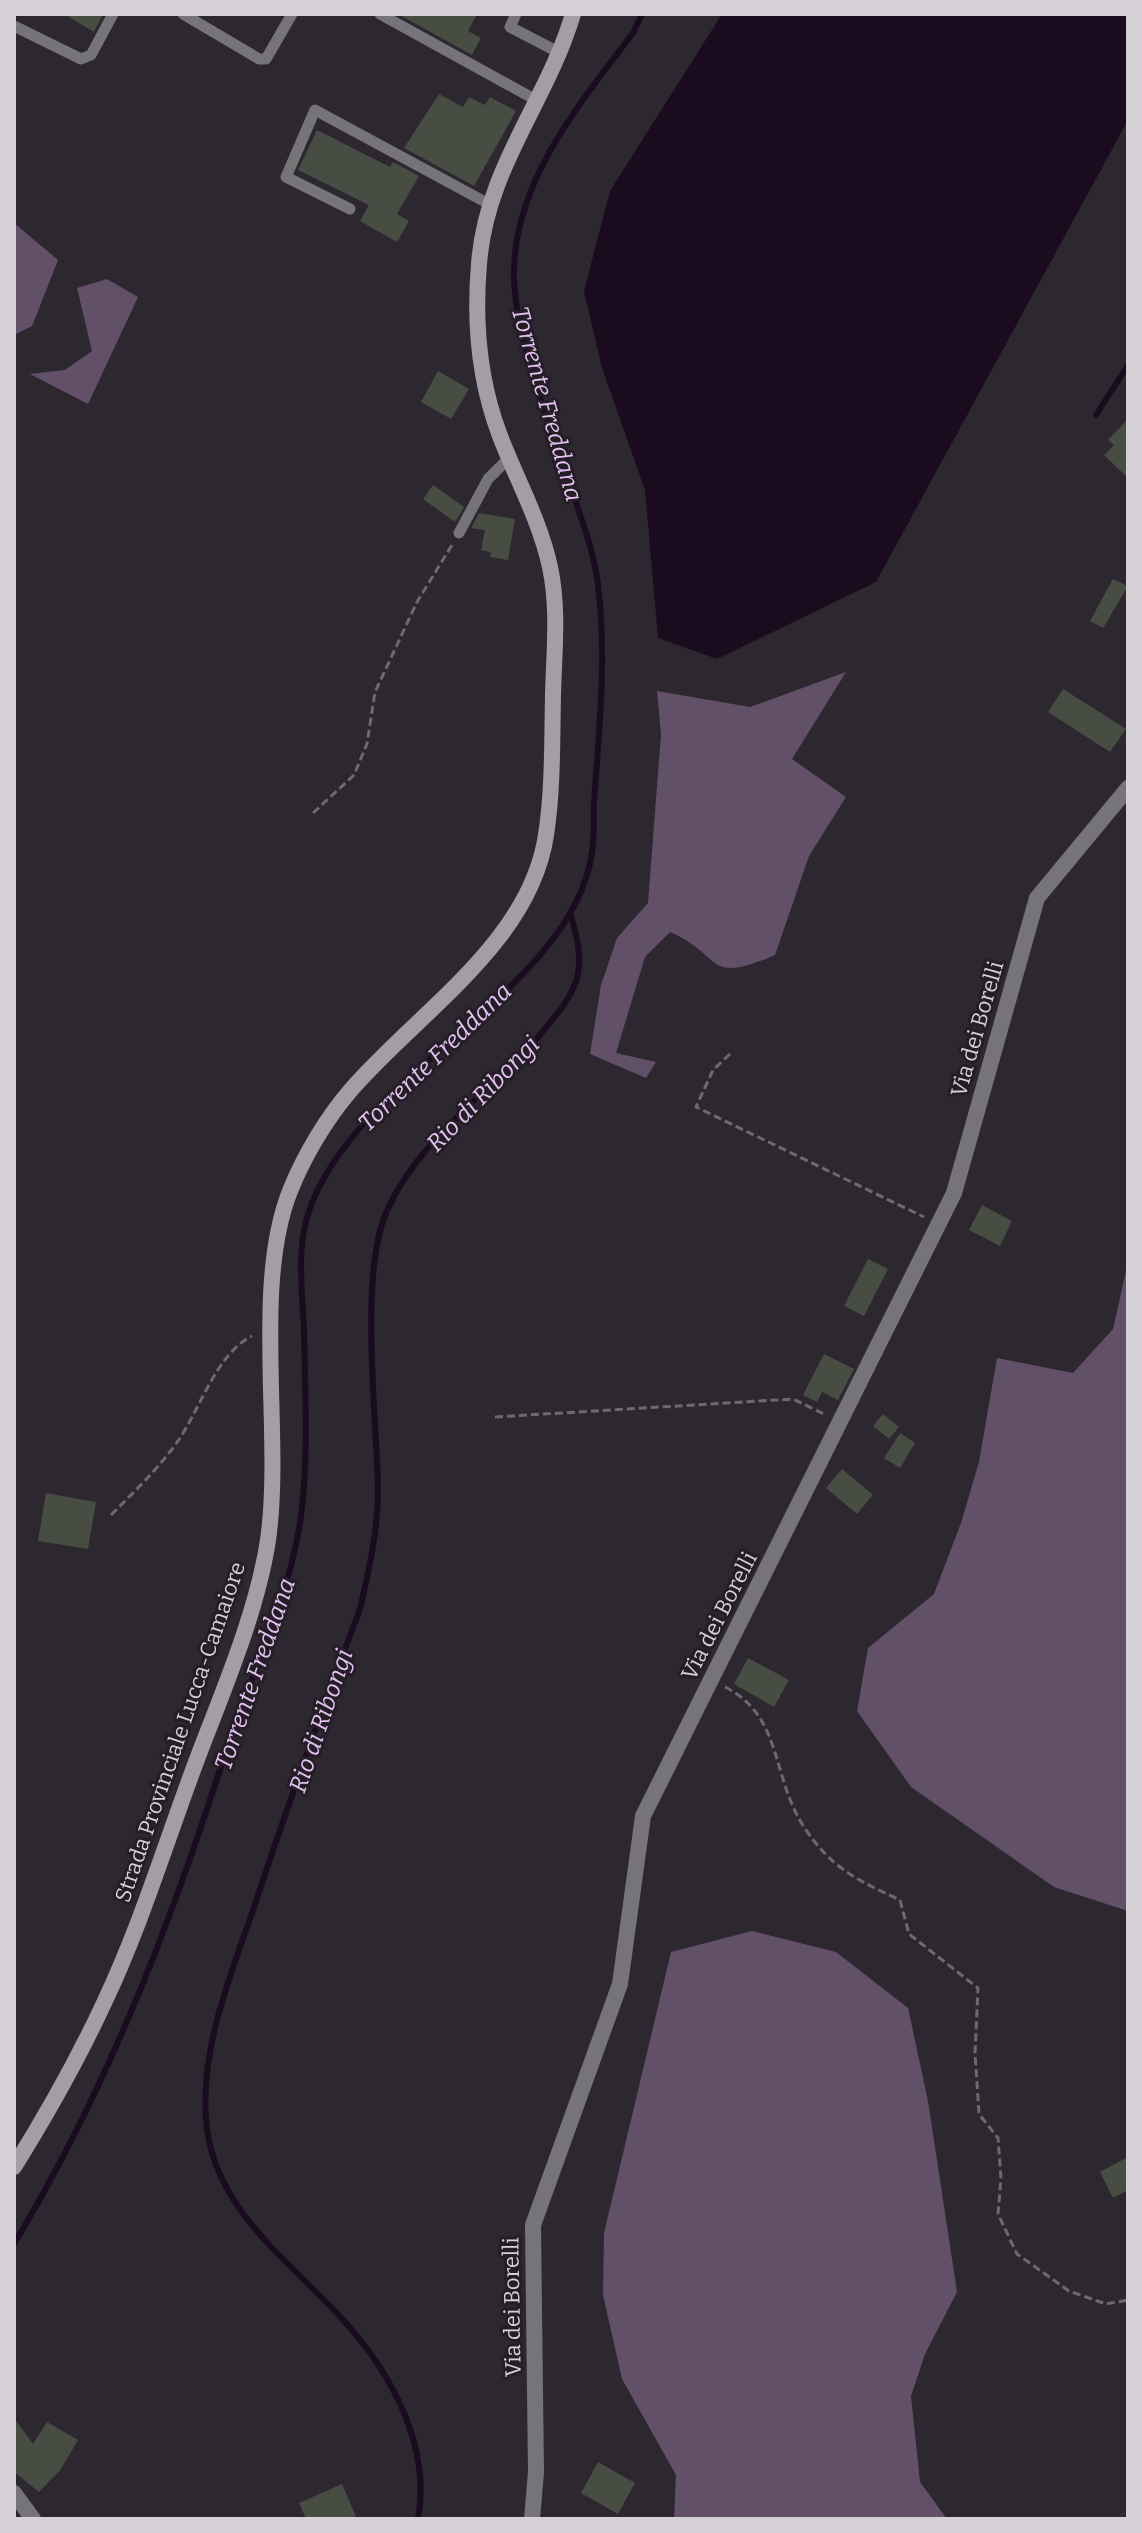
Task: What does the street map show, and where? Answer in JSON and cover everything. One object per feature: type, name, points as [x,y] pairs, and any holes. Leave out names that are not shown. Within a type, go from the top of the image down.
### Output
[{"type":"main road","name":"Strada Provinciale Lucca-Camaiore","points":[[14,2167],[106,2000],[217,1706],[262,1571],[271,1498],[273,1325],[282,1221],[288,1197],[313,1146],[353,1087],[503,933],[534,882],[541,859],[546,834],[551,756],[556,603],[539,529],[509,458],[486,391],[478,347],[478,267],[489,204],[504,161],[560,53],[573,14]]},
{"type":"street","name":"Via dei Borelli","points":[[532,2519],[536,2472],[533,2225],[620,1984],[643,1816],[954,1193],[1037,898],[1128,788]]},
{"type":"street","points":[[14,2493],[33,2519]]},
{"type":"lane","points":[[14,26],[81,59],[91,55],[113,14]]},
{"type":"lane","points":[[183,14],[259,59],[266,59],[292,14]]},
{"type":"lane","points":[[380,14],[536,100]]},
{"type":"lane","points":[[516,14],[510,27],[560,53]]},
{"type":"lane","points":[[350,209],[286,177],[315,110],[489,204]]},
{"type":"lane","points":[[459,533],[488,479],[509,458]]},
{"type":"path","points":[[313,813],[354,775],[367,744],[375,692],[417,602],[459,533]]},
{"type":"path","points":[[730,1054],[713,1070],[696,1107],[939,1224]]},
{"type":"path","points":[[111,1515],[154,1473],[177,1443],[227,1353],[273,1325]]},
{"type":"path","points":[[495,1417],[793,1399],[840,1421]]},
{"type":"path","points":[[711,1680],[740,1695],[764,1719],[780,1777],[804,1827],[824,1851],[845,1874],[900,1900],[909,1934],[978,1988],[975,2053],[979,2114],[998,2138],[1001,2178],[998,2214],[1017,2254],[1069,2291],[1106,2304],[1128,2300]]},
{"type":"shaded area","points":[[722,14],[1128,14],[1128,120],[876,582],[717,659],[658,638],[645,490],[602,368],[584,291],[610,191]]},
{"type":"shaded area","points":[[14,223],[58,260],[32,326],[14,335]]},
{"type":"shaded area","points":[[107,279],[138,297],[88,404],[30,374],[65,370],[92,351],[77,288]]},
{"type":"shaded area","points":[[846,672],[792,759],[846,797],[809,856],[775,955],[736,968],[725,967],[670,932],[645,957],[616,1053],[656,1062],[646,1078],[590,1054],[601,985],[617,938],[648,903],[661,734],[657,691],[750,707]]},
{"type":"shaded area","points":[[1128,1262],[1128,1911],[1054,1887],[911,1787],[857,1711],[868,1648],[934,1594],[961,1523],[979,1462],[997,1358],[1073,1373],[1113,1329]]},
{"type":"shaded area","points":[[752,1931],[836,1952],[908,2008],[928,2101],[957,2292],[925,2354],[911,2396],[920,2482],[947,2519],[674,2519],[676,2475],[622,2379],[603,2295],[604,2233],[671,1952]]},
{"type":"building","points":[[64,14],[103,14],[94,32]]},
{"type":"building","points":[[398,14],[477,14],[468,31],[481,38],[472,55]]},
{"type":"building","points":[[439,94],[463,107],[469,97],[485,105],[490,97],[516,111],[474,186],[404,148]]},
{"type":"building","points":[[317,130],[390,167],[393,162],[419,176],[397,214],[409,221],[397,242],[360,221],[369,205],[298,170]]},
{"type":"building","points":[[438,371],[469,389],[451,419],[421,402]]},
{"type":"building","points":[[1128,419],[1128,478],[1104,455],[1114,445],[1108,440]]},
{"type":"building","points":[[433,485],[464,507],[455,522],[423,499]]},
{"type":"building","points":[[479,513],[515,519],[508,560],[490,557],[491,552],[481,550],[485,530],[471,528]]},
{"type":"building","points":[[1113,579],[1128,586],[1103,628],[1090,621]]},
{"type":"building","points":[[1063,689],[1126,729],[1110,752],[1048,712]]},
{"type":"building","points":[[982,1205],[1012,1221],[1000,1246],[969,1230]]},
{"type":"building","points":[[868,1259],[888,1269],[864,1316],[844,1306]]},
{"type":"building","points":[[824,1354],[854,1369],[838,1400],[822,1392],[817,1402],[803,1395]]},
{"type":"building","points":[[883,1414],[899,1427],[889,1439],[873,1426]]},
{"type":"building","points":[[900,1433],[915,1443],[900,1468],[884,1458]]},
{"type":"building","points":[[842,1469],[873,1495],[857,1514],[826,1488]]},
{"type":"building","points":[[46,1493],[96,1502],[88,1549],[38,1541]]},
{"type":"building","points":[[748,1658],[789,1680],[774,1707],[734,1684]]},
{"type":"building","points":[[1128,2157],[1128,2190],[1113,2198],[1100,2172]]},
{"type":"building","points":[[14,2418],[33,2444],[47,2422],[78,2440],[61,2469],[39,2492],[14,2472]]},
{"type":"building","points":[[598,2462],[635,2483],[618,2514],[581,2493]]},
{"type":"building","points":[[342,2484],[357,2519],[306,2519],[299,2503]]},
{"type":"waterway","name":"Torrente Freddana","points":[[14,2244],[78,2127],[134,2005],[182,1881],[286,1583],[300,1523],[305,1477],[306,1401],[301,1268],[303,1238],[310,1208],[336,1159],[373,1113],[508,988],[548,946],[577,901],[592,852],[602,667],[598,585],[587,536],[523,338],[514,268],[518,235],[539,172],[573,114],[633,33],[642,14]]},
{"type":"waterway","points":[[1096,415],[1128,365]]},
{"type":"waterway","name":"Rio di Ribongi","points":[[418,2519],[421,2492],[419,2465],[404,2413],[392,2388],[362,2342],[260,2235],[226,2186],[214,2159],[207,2129],[207,2069],[229,1980],[360,1609],[367,1580],[378,1505],[371,1310],[378,1240],[386,1213],[399,1187],[435,1140],[539,1036],[565,1003],[576,981],[579,965],[571,916]]}]
